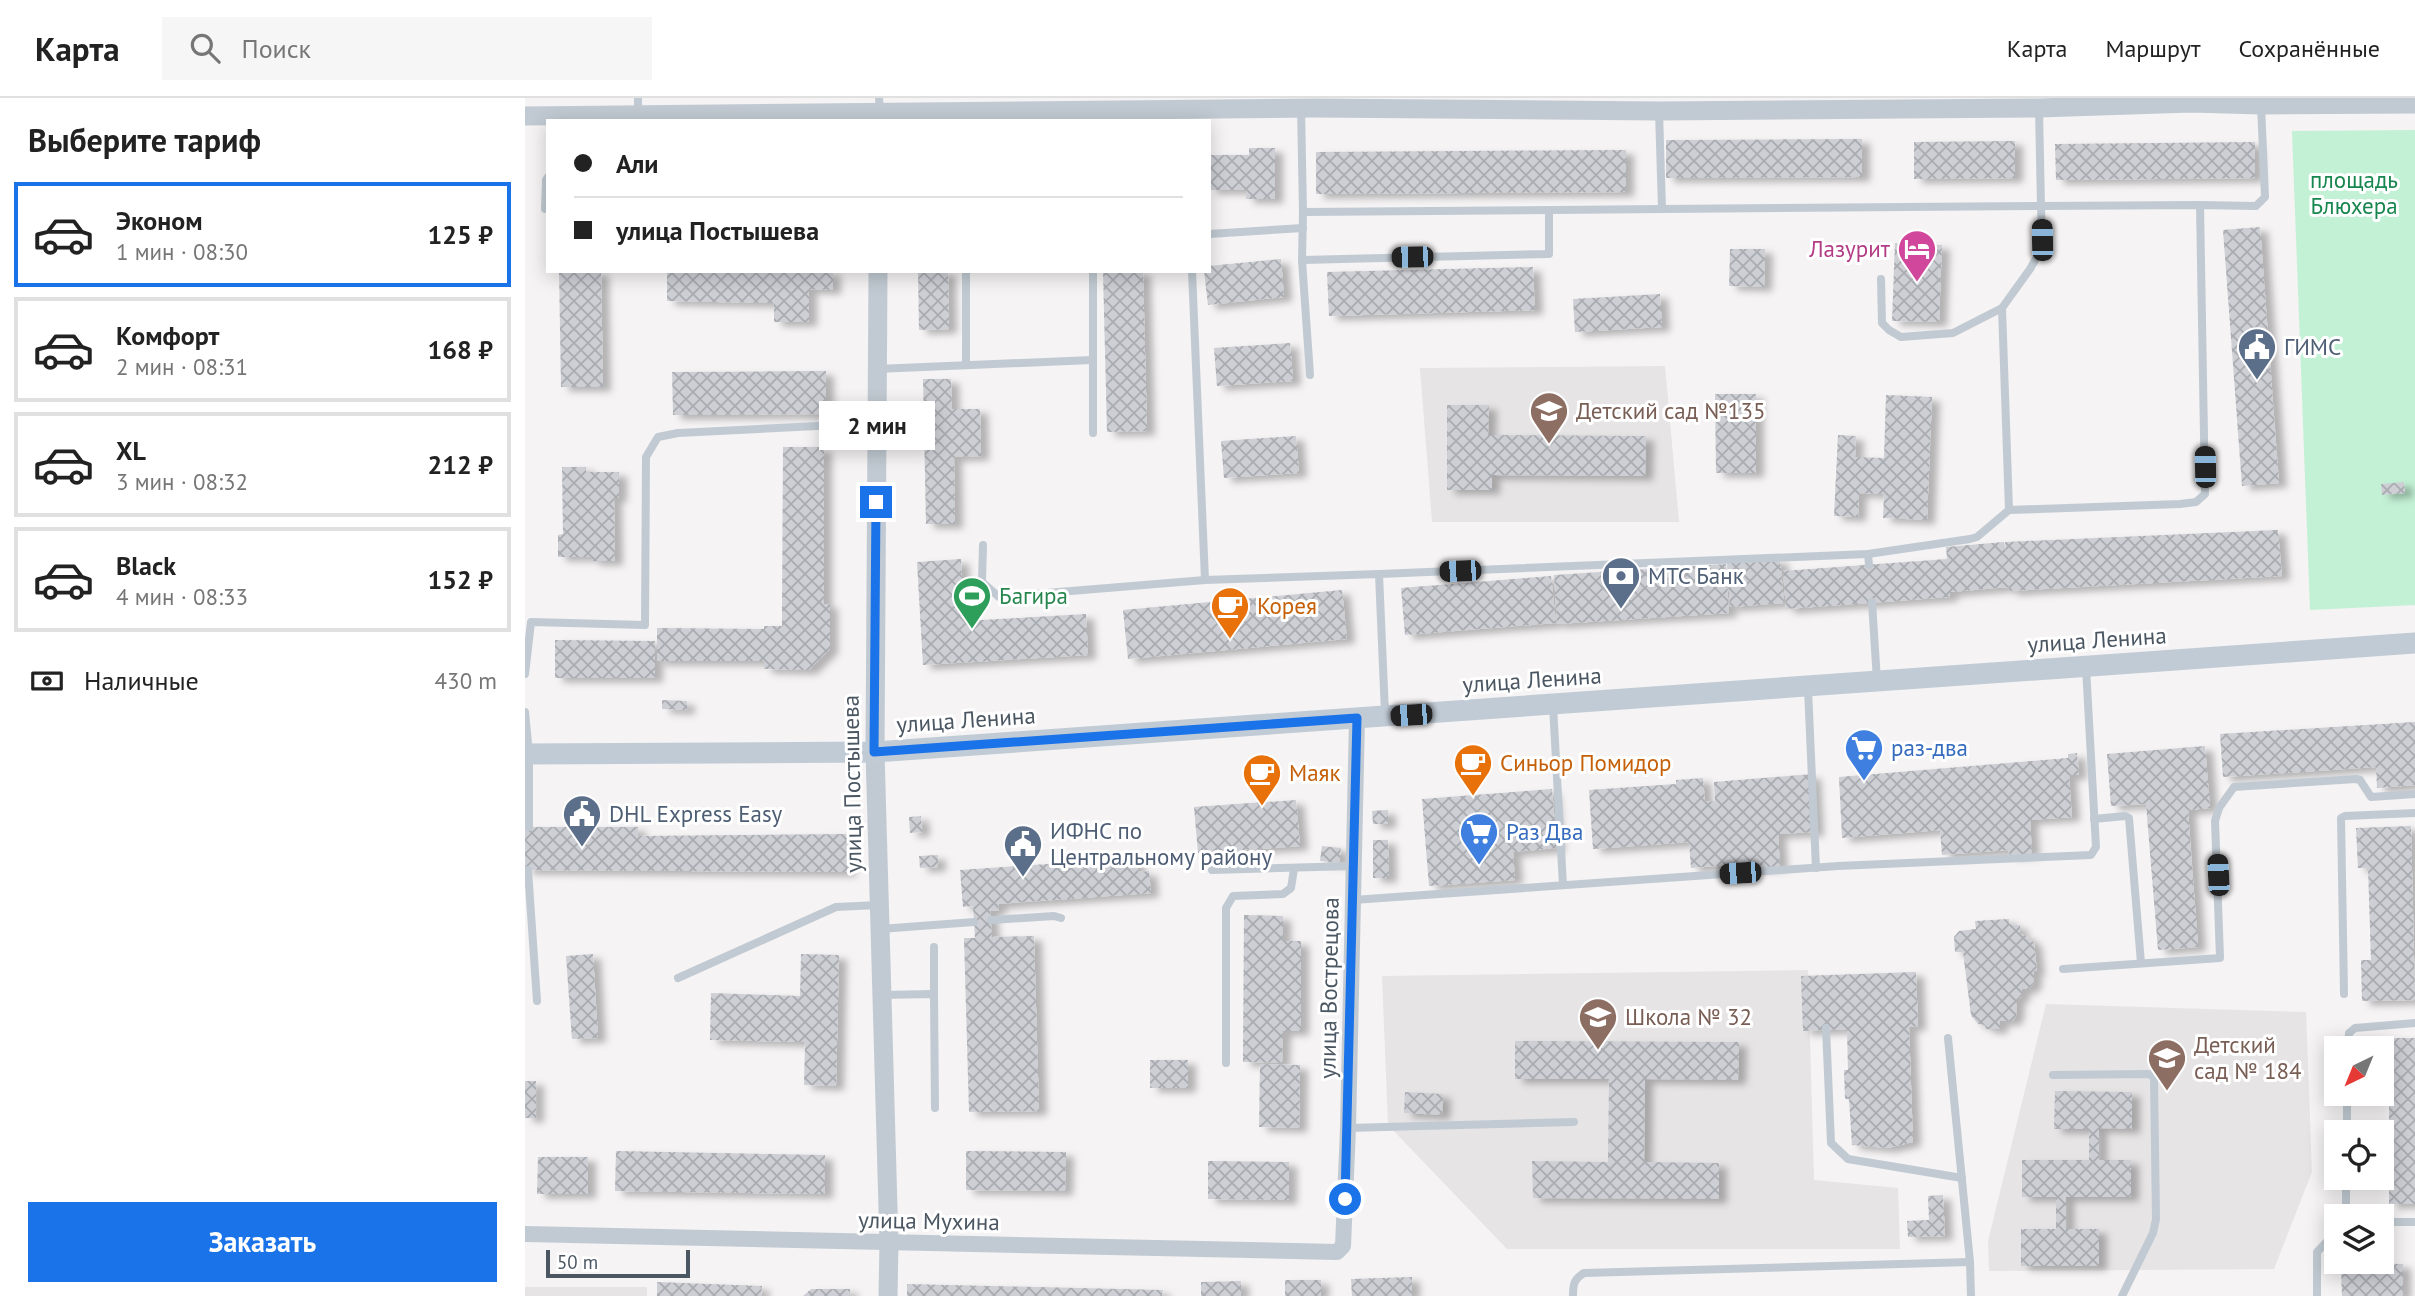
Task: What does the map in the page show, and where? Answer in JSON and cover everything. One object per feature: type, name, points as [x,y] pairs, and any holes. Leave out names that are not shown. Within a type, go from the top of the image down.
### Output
[{"type":"main road","name":"улица Ленина","points":[[527,754],[874,752],[2415,643]]},
{"type":"street","points":[[525,116],[552,118],[638,106],[1093,115],[1206,104],[1946,104],[2039,108],[2191,100],[2261,105],[2415,104]]},
{"type":"street","name":"улица Постышева","points":[[878,273],[874,752],[889,1243],[888,1296]]},
{"type":"street","name":"улица Вострецова","points":[[1333,1253],[1343,1246],[1357,718]]},
{"type":"street","name":"улица Мухина","points":[[525,1234],[1333,1253]]},
{"type":"lane","points":[[1310,104],[1302,260],[1310,375]]},
{"type":"lane","points":[[1303,212],[2256,206],[2265,197],[2261,105]]},
{"type":"lane","points":[[1662,209],[1670,106]]},
{"type":"lane","points":[[1881,279],[1882,323],[1901,337],[1953,333],[2002,308],[2030,269],[2042,240],[2039,108]]},
{"type":"lane","points":[[545,209],[546,180]]},
{"type":"lane","points":[[983,545],[982,582],[999,597],[1205,580],[1868,554],[1970,539],[2009,510],[2180,505],[2196,502],[2205,494],[2200,205]]},
{"type":"lane","points":[[1302,260],[1549,254],[1549,210]]},
{"type":"lane","points":[[1211,234],[1303,228]]},
{"type":"lane","points":[[966,273],[966,365]]},
{"type":"lane","points":[[1093,273],[1093,433]]},
{"type":"lane","points":[[1192,273],[1205,580]]},
{"type":"lane","points":[[2002,308],[2009,510]]},
{"type":"lane","points":[[877,369],[1092,360]]},
{"type":"lane","points":[[525,674],[531,622],[645,625],[646,457],[658,437],[678,433],[877,423]]},
{"type":"lane","points":[[1868,554],[1869,565]]},
{"type":"lane","points":[[1379,574],[1385,716]]},
{"type":"lane","points":[[1872,602],[1877,681]]},
{"type":"lane","points":[[1353,900],[1816,868],[2091,855],[2096,847],[2086,667]]},
{"type":"lane","points":[[1808,687],[1816,868]]},
{"type":"lane","points":[[1553,706],[1563,885]]},
{"type":"lane","points":[[525,712],[529,827]]},
{"type":"lane","points":[[2063,969],[2221,957],[2215,821],[2226,795],[2234,787],[2356,779],[2360,780],[2371,797],[2415,794]]},
{"type":"lane","points":[[2344,994],[2341,818],[2415,813]]},
{"type":"lane","points":[[2094,819],[2125,816],[2129,818],[2141,963]]},
{"type":"lane","points":[[1212,870],[1354,866]]},
{"type":"lane","points":[[1226,1063],[1226,908],[1233,896],[1283,894],[1291,888],[1294,869]]},
{"type":"lane","points":[[529,870],[537,1001]]},
{"type":"lane","points":[[678,978],[836,907],[879,905]]},
{"type":"lane","points":[[991,920],[1054,916],[1061,918]]},
{"type":"lane","points":[[880,929],[974,922]]},
{"type":"lane","points":[[934,947],[935,1108]]},
{"type":"lane","points":[[881,995],[935,994]]},
{"type":"lane","points":[[2349,1036],[2355,1028],[2415,1023]]},
{"type":"lane","points":[[1826,1028],[1831,1143],[1848,1159],[1962,1178]]},
{"type":"lane","points":[[1948,1038],[1972,1296]]},
{"type":"lane","points":[[2053,1075],[2149,1074],[2154,1077],[2156,1219],[2153,1233],[2122,1296]]},
{"type":"lane","points":[[1348,1128],[1574,1122]]},
{"type":"lane","points":[[2394,1222],[2415,1222]]},
{"type":"lane","points":[[2317,1296],[2317,1252],[2324,1245]]},
{"type":"lane","points":[[1573,1296],[1573,1284],[1576,1278],[1584,1273],[1970,1262]]},
{"type":"shaded area","name":"Детский сад №135","points":[[1665,366],[1679,522],[1432,522],[1420,368]]},
{"type":"shaded area","name":"Школа № 32","points":[[1808,970],[1814,1180],[1898,1188],[1900,1249],[1507,1249],[1388,1125],[1382,976]]},
{"type":"shaded area","name":"Детский сад № 184","points":[[2046,1004],[2306,1012],[2312,1172],[2274,1269],[1989,1271],[1988,1241]]},
{"type":"shaded area","points":[[525,1287],[647,1287],[647,1296],[525,1296]]},
{"type":"green space","name":"площадь Блюхера","points":[[2415,130],[2415,605],[2310,610],[2292,131]]},
{"type":"building","points":[[1862,139],[1862,177],[1666,178],[1666,140]]},
{"type":"building","points":[[2015,141],[2015,178],[1914,179],[1914,142]]},
{"type":"building","points":[[2255,142],[2255,178],[2056,180],[2055,144]]},
{"type":"building","points":[[1249,148],[1275,148],[1275,199],[1246,199],[1246,190],[1211,190],[1211,155],[1249,155]]},
{"type":"building","points":[[1626,150],[1626,192],[1316,194],[1316,152]]},
{"type":"building","points":[[2260,227],[2279,483],[2242,486],[2223,230]]},
{"type":"building","name":"Лазурит","points":[[1895,243],[1942,245],[1939,322],[1892,321]]},
{"type":"building","points":[[1730,249],[1765,249],[1764,287],[1729,286]]},
{"type":"building","points":[[1281,259],[1284,297],[1208,305],[1204,273],[1211,273],[1211,266]]},
{"type":"building","points":[[1533,267],[1535,310],[1329,316],[1327,272]]},
{"type":"building","points":[[559,273],[601,273],[603,387],[561,387]]},
{"type":"building","points":[[667,273],[833,273],[833,290],[809,289],[809,322],[774,322],[774,303],[667,301]]},
{"type":"building","points":[[918,273],[948,273],[949,329],[919,330]]},
{"type":"building","points":[[1103,273],[1143,273],[1147,431],[1107,432]]},
{"type":"building","points":[[1660,294],[1662,327],[1575,332],[1573,299]]},
{"type":"building","points":[[1290,343],[1293,381],[1217,386],[1214,348]]},
{"type":"building","points":[[826,371],[826,414],[673,415],[672,372]]},
{"type":"building","points":[[923,379],[951,379],[952,409],[980,409],[981,456],[954,457],[955,524],[926,524]]},
{"type":"building","points":[[1715,394],[1756,394],[1756,473],[1716,473]]},
{"type":"building","points":[[1886,395],[1932,397],[1927,520],[1883,518],[1884,494],[1859,493],[1858,517],[1834,516],[1838,435],[1856,436],[1855,457],[1884,458]]},
{"type":"building","points":[[1447,405],[1489,405],[1488,435],[1646,436],[1645,476],[1492,475],[1492,490],[1447,490]]},
{"type":"building","points":[[1296,436],[1299,473],[1224,478],[1221,441]]},
{"type":"building","points":[[783,447],[824,447],[824,604],[830,604],[830,649],[809,670],[764,669],[764,661],[657,661],[657,628],[764,629],[764,626],[782,626]]},
{"type":"building","points":[[562,467],[586,467],[586,472],[619,472],[619,498],[614,498],[615,561],[592,561],[592,557],[558,557],[558,535],[563,534]]},
{"type":"building","points":[[2404,482],[2405,493],[2382,495],[2381,484]]},
{"type":"building","points":[[2278,530],[2282,576],[2009,591],[2009,587],[1950,592],[1950,597],[1786,609],[1783,571],[1947,559],[1946,547],[2004,542],[2006,553],[2005,542]]},
{"type":"building","points":[[961,559],[964,621],[1086,614],[1088,655],[923,665],[917,562]]},
{"type":"building","points":[[1780,559],[1784,603],[1730,607],[1727,563]]},
{"type":"building","points":[[1726,564],[1729,613],[1557,624],[1554,575]]},
{"type":"building","points":[[1551,576],[1556,623],[1405,635],[1401,588]]},
{"type":"building","points":[[1342,590],[1347,639],[1128,659],[1123,610]]},
{"type":"building","points":[[555,640],[655,641],[655,678],[555,678]]},
{"type":"building","points":[[662,700],[687,701],[687,710],[662,709]]},
{"type":"building","points":[[2415,722],[2415,785],[2377,788],[2376,767],[2223,777],[2220,734]]},
{"type":"building","points":[[2205,746],[2210,808],[2188,810],[2198,947],[2158,950],[2146,804],[2111,806],[2107,754]]},
{"type":"building","points":[[2077,753],[2079,775],[2069,775],[2072,817],[2030,820],[2032,853],[2010,855],[2008,850],[1942,855],[1940,830],[1842,838],[1839,777],[2068,758],[2068,754]]},
{"type":"building","points":[[1813,774],[1816,832],[1778,834],[1780,866],[1756,868],[1756,863],[1691,868],[1689,842],[1593,849],[1589,790],[1676,784],[1676,780],[1703,778],[1705,802],[1715,801],[1714,782]]},
{"type":"building","points":[[1552,789],[1557,848],[1513,852],[1515,880],[1429,886],[1422,799]]},
{"type":"building","points":[[1296,800],[1300,846],[1198,853],[1194,807]]},
{"type":"building","points":[[1388,810],[1388,824],[1373,824],[1372,811]]},
{"type":"building","points":[[921,816],[922,832],[910,833],[909,817]]},
{"type":"building","points":[[2411,826],[2415,1000],[2362,1001],[2361,960],[2371,960],[2368,868],[2358,868],[2356,828]]},
{"type":"building","points":[[525,827],[638,827],[638,836],[847,834],[848,872],[525,870]]},
{"type":"building","points":[[1373,840],[1388,840],[1389,878],[1373,878]]},
{"type":"building","points":[[1322,846],[1341,848],[1339,863],[1320,861]]},
{"type":"building","points":[[938,855],[938,867],[920,868],[919,856]]},
{"type":"building","points":[[1136,858],[1138,872],[1149,871],[1151,893],[998,904],[999,910],[990,911],[992,937],[1034,936],[1039,1111],[969,1112],[964,938],[975,938],[973,906],[963,907],[960,870]]},
{"type":"building","points":[[1244,915],[1283,916],[1283,941],[1301,941],[1301,1031],[1283,1031],[1282,1063],[1243,1062]]},
{"type":"building","points":[[2009,919],[2009,924],[2020,925],[2020,934],[2027,936],[2034,943],[2037,971],[2034,971],[2034,983],[2029,989],[2022,989],[2022,997],[2017,998],[2016,1016],[2012,1021],[2000,1021],[2000,1029],[1986,1029],[1985,1025],[1978,1024],[1971,1015],[1963,952],[1955,952],[1954,937],[1959,931],[1976,929],[1975,921]]},
{"type":"building","points":[[593,954],[598,1038],[572,1039],[566,956]]},
{"type":"building","points":[[801,954],[839,955],[836,1086],[804,1085],[805,1042],[710,1040],[711,993],[800,996]]},
{"type":"building","points":[[1916,972],[1918,1026],[1909,1027],[1913,1142],[1888,1148],[1852,1145],[1849,1099],[1845,1099],[1844,1070],[1848,1070],[1847,1029],[1803,1031],[1801,976]]},
{"type":"building","points":[[2394,1038],[2415,1038],[2415,1204],[2389,1204],[2389,1190],[2394,1190],[2394,1120],[2389,1120],[2389,1106],[2394,1106]]},
{"type":"building","points":[[1515,1041],[1739,1042],[1738,1080],[1645,1079],[1644,1162],[1719,1163],[1719,1199],[1533,1198],[1532,1161],[1608,1162],[1609,1079],[1515,1079]]},
{"type":"building","points":[[1150,1060],[1188,1060],[1188,1088],[1150,1088]]},
{"type":"building","points":[[1260,1064],[1300,1065],[1299,1128],[1259,1127]]},
{"type":"building","points":[[525,1081],[536,1081],[536,1118],[525,1118]]},
{"type":"building","points":[[2055,1091],[2132,1092],[2132,1129],[2099,1128],[2099,1160],[2131,1160],[2131,1197],[2066,1197],[2066,1229],[2099,1229],[2099,1266],[2021,1266],[2021,1229],[2056,1229],[2056,1197],[2022,1197],[2022,1160],[2089,1160],[2089,1129],[2054,1129]]},
{"type":"building","points":[[1405,1092],[1443,1094],[1442,1115],[1404,1113]]},
{"type":"building","points":[[616,1151],[825,1155],[825,1194],[615,1191]]},
{"type":"building","points":[[966,1151],[1066,1152],[1065,1191],[966,1190]]},
{"type":"building","points":[[538,1157],[588,1157],[588,1194],[537,1194]]},
{"type":"building","points":[[1208,1161],[1289,1162],[1289,1200],[1208,1199]]},
{"type":"building","points":[[1943,1195],[1945,1236],[1908,1237],[1907,1221],[1929,1220],[1928,1196]]},
{"type":"building","points":[[2394,1264],[2403,1264],[2403,1296],[2342,1296],[2341,1274],[2394,1274]]},
{"type":"building","points":[[1412,1277],[1412,1296],[1352,1296],[1351,1279]]},
{"type":"building","points":[[1285,1280],[1321,1280],[1321,1296],[1285,1296]]},
{"type":"building","points":[[1241,1281],[1241,1296],[1201,1296],[1201,1282]]},
{"type":"building","points":[[657,1282],[762,1286],[761,1296],[657,1296]]},
{"type":"building","points":[[907,1284],[1163,1290],[1162,1296],[907,1296]]},
{"type":"building","points":[[811,1289],[850,1289],[850,1296],[803,1296]]},
{"type":"place","name":"Лазурит","points":[[1917,283]]},
{"type":"place","name":"ГИМС","points":[[2257,381]]},
{"type":"place","name":"Детский сад №135","points":[[1549,445]]},
{"type":"place","name":"МТС Банк","points":[[1621,610]]},
{"type":"place","name":"Багира","points":[[972,630]]},
{"type":"place","name":"Корея","points":[[1230,640]]},
{"type":"place","name":"раз-два","points":[[1864,782]]},
{"type":"place","name":"Синьор Помидор","points":[[1473,797]]},
{"type":"place","name":"Маяк","points":[[1262,807]]},
{"type":"place","name":"DHL Express Easy","points":[[582,848]]},
{"type":"place","name":"Раз Два","points":[[1479,866]]},
{"type":"place","name":"ИФНС по Центральному району","points":[[1023,878]]},
{"type":"place","name":"Школа № 32","points":[[1598,1051]]},
{"type":"place","name":"Детский сад № 184","points":[[2167,1092]]},
{"type":"route","points":[[876,502],[874,752],[1357,718],[1345,1199]]}]
